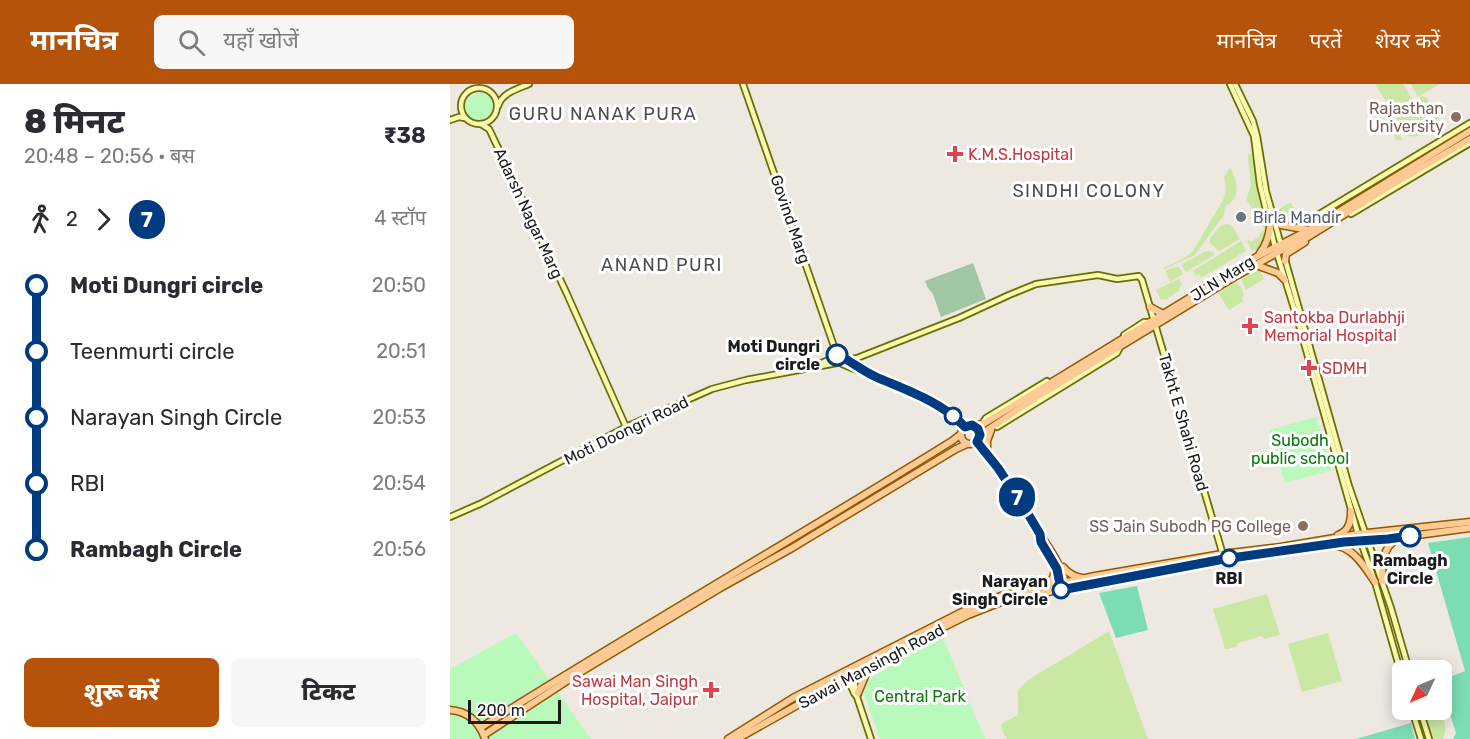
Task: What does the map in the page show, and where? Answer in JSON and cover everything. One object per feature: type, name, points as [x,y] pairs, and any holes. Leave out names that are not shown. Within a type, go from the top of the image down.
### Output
[{"type":"main road","name":"JLN Marg","points":[[980,435],[1089,360],[1256,265],[1279,248],[1470,131]]},
{"type":"main road","name":"JLN Marg","points":[[974,426],[987,428],[1120,347],[1163,314],[1258,256],[1308,237],[1327,227],[1390,186],[1470,141]]},
{"type":"main road","points":[[1274,220],[1281,225],[1309,230]]},
{"type":"main road","points":[[1258,256],[1265,247],[1270,227]]},
{"type":"main road","points":[[1285,261],[1286,254],[1327,227]]},
{"type":"main road","points":[[1256,265],[1278,273],[1285,280]]},
{"type":"main road","points":[[1150,307],[1163,314]]},
{"type":"main road","points":[[450,710],[464,714],[476,722],[483,734],[657,618],[956,449],[967,444],[974,444],[980,435],[978,429],[970,425],[965,427],[961,434],[952,441],[855,505]]},
{"type":"main road","points":[[987,428],[987,456]]},
{"type":"main road","points":[[961,434],[962,440],[967,444]]},
{"type":"main road","points":[[977,442],[1045,540],[1064,586]]},
{"type":"main road","points":[[1321,542],[1344,532],[1350,523],[1351,511]]},
{"type":"main road","points":[[1363,537],[1470,522]]},
{"type":"main road","name":"Sawai Mansingh Road","points":[[736,739],[848,673],[939,629],[1002,602],[1064,586],[1223,556],[1363,537],[1388,539],[1470,528]]},
{"type":"main road","points":[[1378,582],[1385,553],[1393,541],[1404,536]]},
{"type":"main road","points":[[1321,542],[1338,545],[1353,553],[1378,582]]},
{"type":"main road","points":[[728,739],[793,698],[848,673],[952,617],[990,600],[1041,588],[1064,586],[1089,578],[1223,556]]},
{"type":"main road","points":[[1056,563],[1075,576],[1089,578]]},
{"type":"main road","points":[[1041,588],[1052,580],[1056,563]]},
{"type":"main road","points":[[858,695],[871,663]]},
{"type":"street","points":[[468,92],[470,84],[479,88]]},
{"type":"street","points":[[491,133],[491,124],[500,100],[505,95],[529,84]]},
{"type":"street","name":"Govind Marg","points":[[743,84],[840,359]]},
{"type":"street","points":[[1230,84],[1254,136],[1260,185],[1270,227],[1285,261],[1363,537],[1405,660]]},
{"type":"street","points":[[1235,84],[1253,121],[1285,280],[1351,511],[1363,537]]},
{"type":"street","points":[[451,120],[460,112],[462,100],[474,88],[486,89],[491,93],[496,99],[497,109]]},
{"type":"street","points":[[491,93],[505,95]]},
{"type":"street","points":[[461,108],[466,119]]},
{"type":"street","points":[[451,120],[462,117],[472,123],[481,124],[494,117]]},
{"type":"street","points":[[1296,228],[1470,123]]},
{"type":"street","points":[[481,124],[491,133]]},
{"type":"street","name":"Adarsh Nagar Marg","points":[[491,133],[567,294],[626,427]]},
{"type":"street","name":"Moti Doongri Road","points":[[450,517],[482,503],[626,427],[712,390],[840,359],[857,358],[949,322],[1036,284],[1098,275],[1117,279],[1138,276],[1142,280],[1153,322]]},
{"type":"street","name":"Takht E Shahi Road","points":[[1153,322],[1223,556]]},
{"type":"street","points":[[840,359],[944,409],[965,427]]},
{"type":"street","points":[[1378,582],[1398,660]]},
{"type":"street","points":[[848,673],[858,695],[871,739]]},
{"type":"street","points":[[1415,720],[1420,739]]},
{"type":"street","points":[[1423,720],[1429,739]]},
{"type":"green space","points":[[1375,84],[1403,84],[1426,123],[1423,133],[1417,136],[1407,135]]},
{"type":"green space","points":[[1411,84],[1440,84],[1418,97]]},
{"type":"green space","points":[[480,93],[490,97],[494,107],[490,117],[480,121],[470,117],[466,107],[470,97]]},
{"type":"green space","points":[[1422,96],[1427,98],[1430,108],[1439,118],[1436,123],[1430,120],[1424,110],[1419,100]]},
{"type":"green space","points":[[1390,118],[1403,140],[1396,140],[1386,126],[1385,120]]},
{"type":"green space","points":[[1251,153],[1262,198],[1267,234],[1265,241],[1254,251],[1251,250],[1247,241],[1251,242],[1265,230],[1246,199],[1251,186],[1248,154]]},
{"type":"green space","points":[[1230,168],[1237,187],[1236,195],[1225,206],[1224,215],[1195,255],[1165,269],[1164,267],[1193,251],[1224,198],[1226,189],[1224,177]]},
{"type":"green space","points":[[1289,203],[1302,221],[1294,225],[1278,220],[1274,212]]},
{"type":"green space","points":[[1227,224],[1232,226],[1240,239],[1219,251],[1210,243],[1210,239],[1219,228]]},
{"type":"green space","points":[[1241,241],[1246,251],[1201,278],[1200,274],[1196,276],[1193,271]]},
{"type":"green space","points":[[1206,251],[1214,252],[1214,255],[1186,272],[1183,264]]},
{"type":"green space","points":[[973,263],[986,299],[941,317],[933,294],[925,281]]},
{"type":"green space","points":[[1179,267],[1183,274],[1170,282],[1165,271]]},
{"type":"green space","points":[[1255,269],[1265,270],[1261,272],[1264,279],[1246,290],[1241,278]]},
{"type":"green space","points":[[1179,279],[1182,285],[1179,287],[1180,290],[1165,300],[1164,298],[1161,300],[1156,290]]},
{"type":"green space","points":[[1235,281],[1243,291],[1243,301],[1229,310],[1218,293]]},
{"type":"green space","name":"Subodh public school","points":[[1316,417],[1332,470],[1285,483],[1269,430]]},
{"type":"green space","points":[[1470,537],[1470,739],[1453,739],[1456,733],[1452,720],[1452,676],[1465,671],[1428,543]]},
{"type":"green space","points":[[1137,586],[1148,630],[1116,638],[1099,593]]},
{"type":"green space","points":[[1267,594],[1280,635],[1264,639],[1262,636],[1225,649],[1213,609]]},
{"type":"green space","points":[[1109,631],[1148,739],[1007,739],[1001,724],[1018,715],[1018,690],[1028,680]]},
{"type":"green space","points":[[516,633],[591,739],[450,739],[450,669]]},
{"type":"green space","name":"Central Park","points":[[941,633],[985,739],[880,739],[861,685]]},
{"type":"green space","points":[[1328,633],[1342,681],[1302,692],[1288,644]]},
{"type":"green space","points":[[1427,720],[1443,720],[1445,735],[1443,739],[1432,739]]},
{"type":"green space","points":[[1411,723],[1415,739],[1356,739]]},
{"type":"bus line","name":"7","points":[[837,355],[841,355],[873,376],[944,409],[965,427],[972,425],[978,429],[980,435],[977,442],[998,468],[1040,534],[1041,542],[1057,569],[1061,590],[1224,559],[1367,539],[1410,536]]},
{"type":"place","name":"Rajasthan University","points":[[1456,117]]},
{"type":"place","name":"K.M.S.Hospital","points":[[955,154]]},
{"type":"place","name":"Birla Mandir","points":[[1241,217]]},
{"type":"place","name":"Santokba Durlabhji Memorial Hospital","points":[[1250,326]]},
{"type":"place","name":"Moti Dungri circle","points":[[837,355]]},
{"type":"place","name":"SDMH","points":[[1309,368]]},
{"type":"place","name":"SS Jain Subodh PG College","points":[[1303,526]]},
{"type":"place","name":"Rambagh Circle","points":[[1410,536]]},
{"type":"place","name":"RBI","points":[[1229,558]]},
{"type":"place","name":"Narayan Singh Circle","points":[[1061,590]]},
{"type":"place","name":"Sawai Man Singh Hospital, Jaipur","points":[[711,690]]},
{"type":"district","name":"GURU NANAK PURA","points":[[603,114]]},
{"type":"district","name":"SINDHI COLONY","points":[[1089,191]]},
{"type":"district","name":"ANAND PURI","points":[[662,265]]}]
